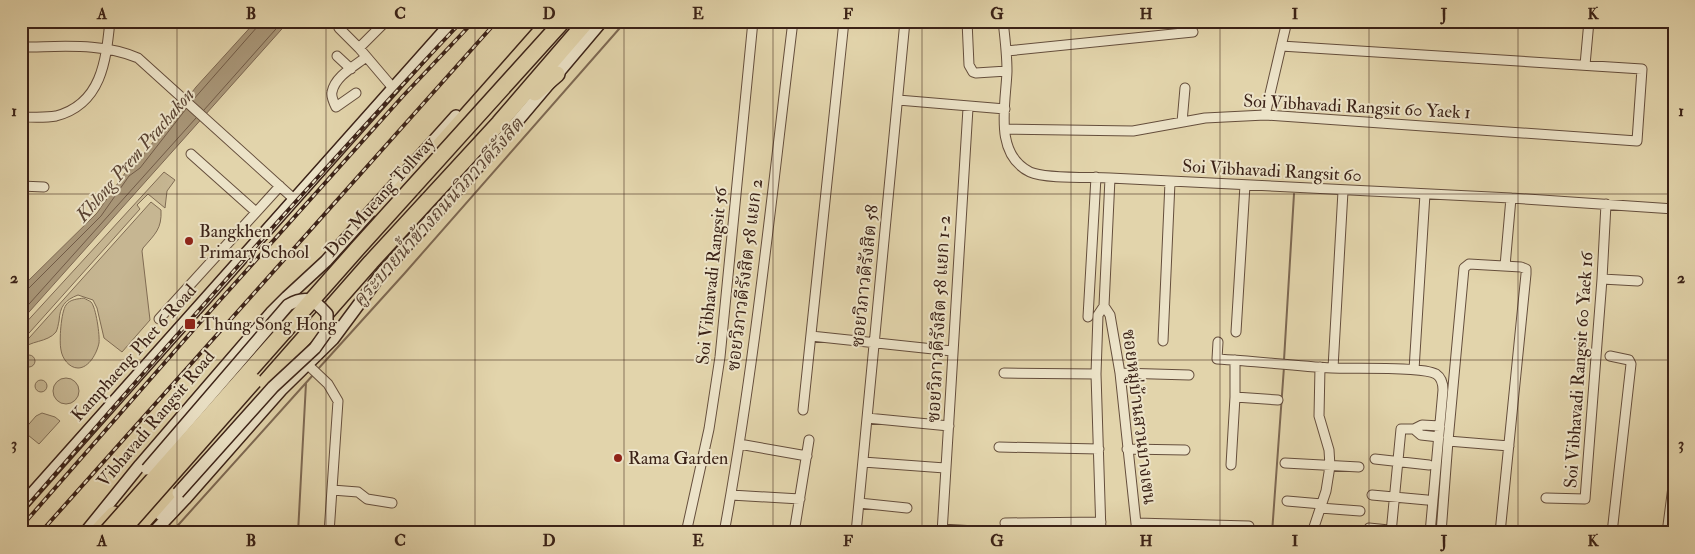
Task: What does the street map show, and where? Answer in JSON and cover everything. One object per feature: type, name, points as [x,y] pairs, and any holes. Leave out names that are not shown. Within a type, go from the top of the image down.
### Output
[{"type":"highway","name":"Vibhavadi Rangsit Road","points":[[97,526],[158,467],[550,21]]},
{"type":"highway","name":"Don Mueang Tollway","points":[[106,533],[563,21]]},
{"type":"highway","name":"Don Mueang Tollway","points":[[120,533],[575,21]]},
{"type":"highway","points":[[133,533],[371,262],[499,123],[588,21]]},
{"type":"highway","points":[[477,102],[517,48]]},
{"type":"highway","points":[[499,123],[557,74]]},
{"type":"main road","name":"Kamphaeng Phet 6 Road","points":[[21,506],[453,21]]},
{"type":"main road","name":"Vibhavadi Rangsit Road","points":[[85,533],[97,526],[140,465],[265,321],[287,297],[326,261],[541,21]]},
{"type":"main road","points":[[153,533],[281,390],[313,369],[382,273],[487,157],[602,21]]},
{"type":"main road","points":[[97,526],[288,305],[297,300],[307,299],[318,304],[327,314],[327,331],[315,348],[273,387],[178,493],[148,533]]},
{"type":"street","points":[[21,117],[57,116],[85,100],[102,74],[110,21]]},
{"type":"street","points":[[344,21],[338,28],[359,48],[393,88]]},
{"type":"street","points":[[359,48],[386,21]]},
{"type":"street","name":"Soi Vibhavadi Rangsit 56","points":[[686,533],[709,429],[718,371],[753,21]]},
{"type":"street","name":"ซอยวิภาวดีรังสิต 58 แยก 2","points":[[724,533],[755,334],[793,21]]},
{"type":"street","points":[[803,410],[844,21]]},
{"type":"street","name":"ซอยวิภาวดีรังสิต 58","points":[[856,533],[905,21]]},
{"type":"street","points":[[967,21],[969,65],[973,72],[1007,71]]},
{"type":"street","name":"Soi Vibhavadi Rangsit 60","points":[[1003,21],[1007,51],[1005,129],[1008,150],[1017,163],[1030,172],[1046,176],[1511,198],[1674,209]]},
{"type":"street","points":[[1265,114],[1287,21]]},
{"type":"street","points":[[1281,46],[1585,65],[1589,21]]},
{"type":"street","points":[[1007,51],[1194,32]]},
{"type":"street","points":[[21,47],[77,46],[107,48],[138,58],[294,199]]},
{"type":"street","points":[[337,56],[351,69]]},
{"type":"street","points":[[356,93],[336,108],[332,93],[335,84],[366,57]]},
{"type":"street","name":"Soi Vibhavadi Rangsit 60 Yaek 1","points":[[1005,129],[1133,131],[1205,118],[1265,114],[1637,141],[1642,69],[1585,65]]},
{"type":"street","points":[[1182,122],[1185,88]]},
{"type":"street","points":[[898,100],[1005,110]]},
{"type":"street","name":"ซอยวิภาวดีรังสิต 58 แยก 1-2","points":[[942,531],[968,108]]},
{"type":"street","points":[[191,154],[256,212]]},
{"type":"street","points":[[1088,317],[1096,177]]},
{"type":"street","name":"ซอยหมู่บ้านสวนบางเขน","points":[[1101,533],[1096,374],[1098,315],[1104,306],[1110,178]]},
{"type":"street","points":[[1164,341],[1170,182]]},
{"type":"street","points":[[1236,332],[1245,185]]},
{"type":"street","points":[[21,186],[44,187]]},
{"type":"street","points":[[160,319],[280,186]]},
{"type":"street","points":[[1333,368],[1343,190]]},
{"type":"street","points":[[1414,370],[1425,194]]},
{"type":"street","points":[[1505,266],[1511,198]]},
{"type":"street","name":"Soi Vibhavadi Rangsit 60 Yaek 16","points":[[1546,498],[1585,499],[1606,204]]},
{"type":"street","points":[[1441,533],[1464,268],[1469,264],[1521,267],[1526,269],[1500,533]]},
{"type":"street","points":[[1602,279],[1638,282]]},
{"type":"street","name":"ซอยหมู่บ้านสวนบางเขน","points":[[1104,306],[1110,315],[1120,373],[1137,533]]},
{"type":"street","points":[[811,336],[952,351]]},
{"type":"street","points":[[1218,342],[1217,359],[1333,368],[1414,370],[1437,374],[1443,382],[1430,533]]},
{"type":"street","points":[[1610,356],[1626,358],[1631,364],[1612,533]]},
{"type":"street","points":[[1231,465],[1236,397],[1235,360]]},
{"type":"street","points":[[1312,533],[1326,490],[1330,466],[1329,450],[1319,416],[1320,367]]},
{"type":"street","points":[[313,369],[333,391],[338,401],[329,533]]},
{"type":"street","points":[[1004,373],[1096,374]]},
{"type":"street","points":[[1120,373],[1189,375]]},
{"type":"street","points":[[1236,397],[1278,400]]},
{"type":"street","points":[[867,418],[949,426]]},
{"type":"street","points":[[1391,531],[1401,429],[1414,429],[1422,425],[1440,426]]},
{"type":"street","points":[[1414,429],[1421,435],[1439,437]]},
{"type":"street","points":[[794,533],[810,440]]},
{"type":"street","points":[[1448,441],[1509,446]]},
{"type":"street","points":[[739,444],[807,456]]},
{"type":"street","points":[[999,447],[1099,449]]},
{"type":"street","points":[[1127,449],[1184,450]]},
{"type":"street","points":[[1376,459],[1429,465]]},
{"type":"street","points":[[863,462],[946,468]]},
{"type":"street","points":[[1285,463],[1359,467]]},
{"type":"street","points":[[1667,533],[1674,479]]},
{"type":"street","points":[[332,490],[358,492],[367,499],[392,504]]},
{"type":"street","points":[[731,495],[800,498]]},
{"type":"street","points":[[1372,495],[1427,500]]},
{"type":"street","points":[[1287,501],[1360,511]]},
{"type":"street","points":[[859,503],[908,508]]},
{"type":"street","points":[[1005,523],[1101,522]]},
{"type":"street","points":[[1136,523],[1249,526]]},
{"type":"street","points":[[1368,528],[1418,533]]},
{"type":"street","points":[[942,531],[975,531]]},
{"type":"shaded area","points":[[164,172],[175,180],[167,191],[165,208],[148,194],[137,205],[140,209],[21,342],[21,328]]},
{"type":"shaded area","points":[[151,202],[161,210],[161,217],[157,231],[142,251],[150,320],[122,352],[104,338],[97,308],[93,300],[78,295],[67,301],[62,308],[58,328],[52,336],[21,350],[21,347]]},
{"type":"shaded area","points":[[84,298],[93,305],[99,343],[89,363],[86,366],[75,368],[63,356],[60,346],[61,327],[66,305],[72,300]]},
{"type":"shaded area","points":[[27,355],[31,355],[35,361],[31,367],[27,367],[23,363],[23,359]]},
{"type":"shaded area","points":[[66,378],[75,382],[79,391],[75,400],[66,404],[57,400],[53,391],[57,382]]},
{"type":"shaded area","points":[[39,380],[43,380],[47,386],[43,392],[39,392],[35,388],[35,384]]},
{"type":"shaded area","points":[[42,413],[55,417],[60,421],[39,444],[23,431],[36,416]]},
{"type":"water","points":[[256,21],[289,21],[21,321],[21,290],[24,285],[97,213],[125,173],[136,164],[196,87]]},
{"type":"waterway","name":"คูระบายน้ำข้างถนนวิภาวดีรังสิต","points":[[318,369],[626,21]]},
{"type":"waterway","points":[[1284,360],[1294,194]]},
{"type":"waterway","points":[[1272,533],[1284,367]]},
{"type":"waterway","name":"คูระบายน้ำข้างถนนวิภาวดีรังสิต","points":[[171,533],[313,375]]},
{"type":"waterway","points":[[298,533],[306,383]]},
{"type":"railway","points":[[21,513],[294,203],[462,21]]},
{"type":"railway","points":[[21,527],[195,328],[403,96],[474,21]]},
{"type":"railway","points":[[40,533],[497,21]]},
{"type":"place","name":"Bangkhen Primary School","points":[[189,241]]},
{"type":"place","name":"Thung Song Hong","points":[[190,324]]},
{"type":"place","name":"Rama Garden","points":[[618,458]]},
{"type":"water label","name":"Khlong Prem Prachakon","points":[[135,155]]}]
